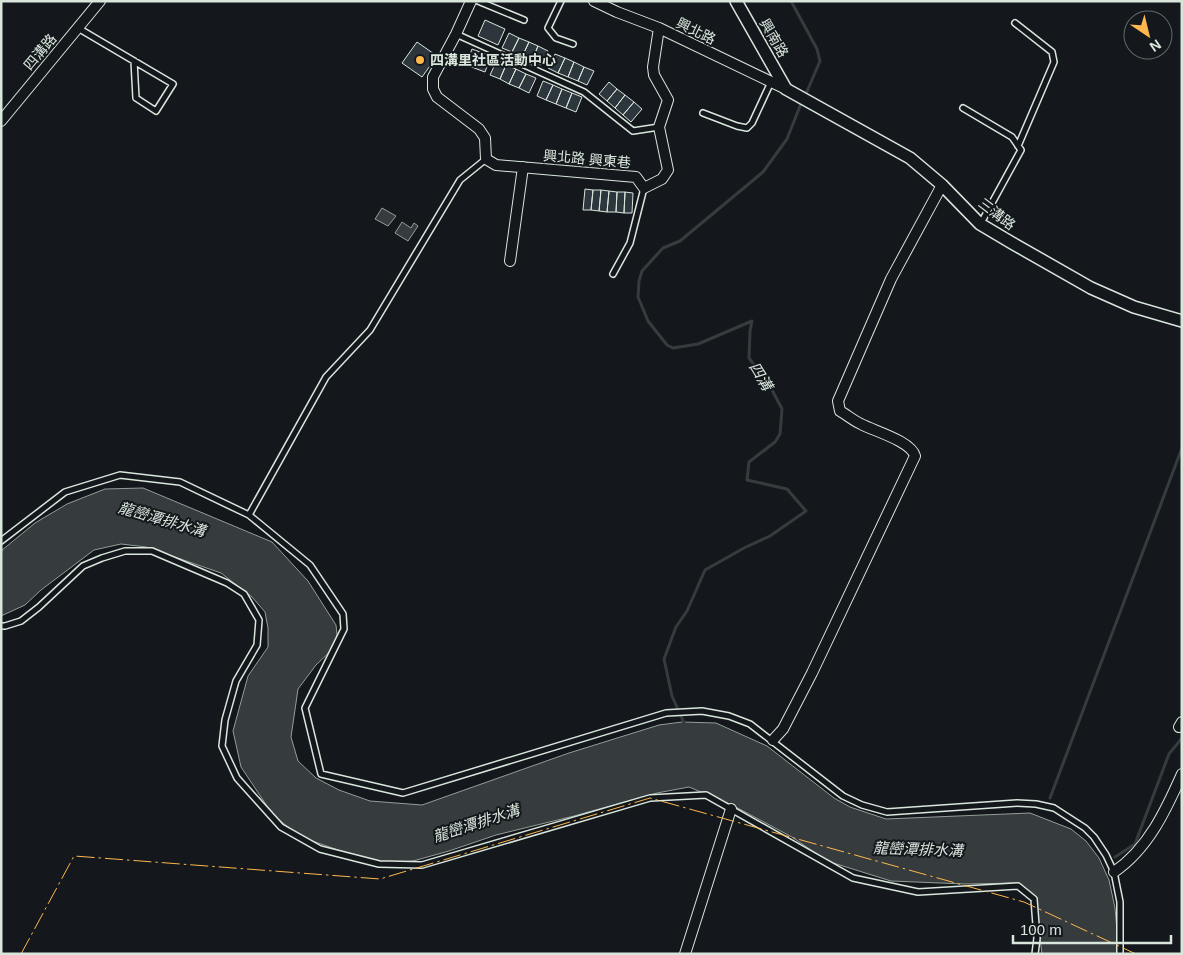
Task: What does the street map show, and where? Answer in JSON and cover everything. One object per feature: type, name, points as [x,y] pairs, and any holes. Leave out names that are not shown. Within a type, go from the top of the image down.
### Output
[{"type":"street","name":"四溝路","points":[[1,121],[100,1]]},
{"type":"street","points":[[471,1],[433,77],[433,89],[437,97],[479,129],[485,138],[486,159]]},
{"type":"street","name":"興北路","points":[[594,1],[616,12],[659,28],[791,91]]},
{"type":"street","name":"興南路","points":[[736,1],[791,91]]},
{"type":"street","points":[[644,188],[662,179],[668,170],[659,127],[668,100],[654,76],[653,67],[659,28]]},
{"type":"street","name":"三溝路","points":[[791,91],[910,158],[942,185],[980,224],[1012,244],[1091,288],[1134,307],[1182,321]]},
{"type":"street","name":"興北路 興東巷","points":[[486,159],[496,165],[636,177],[644,188]]},
{"type":"street","name":"興北路 興東巷","points":[[510,262],[523,167]]},
{"type":"street","points":[[773,740],[784,729],[808,681],[914,456],[914,452],[906,446],[860,424],[840,411],[838,401],[891,279],[942,185]]},
{"type":"street","points":[[1114,872],[1142,847],[1169,803],[1182,774]]},
{"type":"street","points":[[685,954],[731,809]]},
{"type":"lane","points":[[478,1],[524,20]]},
{"type":"lane","points":[[561,1],[548,28],[556,38],[573,44]]},
{"type":"lane","points":[[1015,23],[1052,52],[1054,62],[1018,146]]},
{"type":"lane","points":[[78,28],[134,61],[173,84],[156,111],[136,98],[134,61]]},
{"type":"lane","points":[[456,34],[584,92],[633,131],[659,127]]},
{"type":"lane","points":[[703,113],[746,128],[752,123],[771,82]]},
{"type":"lane","points":[[963,108],[1012,137],[1020,150],[980,224]]},
{"type":"lane","points":[[249,515],[326,377],[370,330],[460,180],[486,159]]},
{"type":"lane","points":[[613,274],[630,243],[644,188]]},
{"type":"lane","points":[[1,541],[65,492],[120,475],[180,482],[249,515],[310,565],[342,614],[344,629],[305,708],[321,774],[403,793],[666,712],[702,711],[729,716],[750,724],[843,796],[862,805],[887,812],[1017,802],[1054,808],[1085,828],[1094,837],[1114,872],[1120,902],[1120,954]]},
{"type":"lane","points":[[1,626],[21,621],[40,607],[83,566],[125,551],[152,550],[227,583],[244,594],[259,620],[257,645],[236,681],[225,720],[222,746],[237,778],[281,827],[320,849],[379,864],[422,865],[650,798],[706,795],[853,878],[918,892],[1018,886],[1034,899],[1037,938],[1035,954]]},
{"type":"water","points":[[382,208],[396,216],[388,226],[375,219]]},
{"type":"water","points":[[402,222],[411,228],[414,223],[418,226],[408,241],[395,233]]},
{"type":"water","name":"龍巒潭排水溝","points":[[143,488],[272,542],[308,581],[336,625],[338,644],[316,665],[298,689],[291,737],[298,761],[316,778],[339,790],[370,801],[422,805],[569,753],[659,725],[682,722],[716,723],[767,746],[834,798],[850,807],[886,819],[1030,813],[1071,829],[1086,841],[1099,858],[1109,880],[1115,908],[1119,954],[1042,954],[1035,898],[1016,883],[965,884],[891,881],[827,861],[792,837],[732,805],[689,787],[657,793],[496,835],[413,861],[386,863],[341,851],[301,837],[278,819],[241,767],[233,731],[248,676],[268,647],[268,628],[265,612],[252,597],[221,573],[146,547],[121,544],[94,550],[41,590],[25,605],[1,616],[1,551],[35,523],[67,504],[105,489]]},
{"type":"building","points":[[485,20],[505,29],[498,45],[478,36]]},
{"type":"building","points":[[509,33],[519,38],[512,52],[502,48]]},
{"type":"building","points":[[519,38],[529,42],[522,57],[512,52]]},
{"type":"building","name":"四溝里社區活動中心","points":[[417,42],[437,56],[422,77],[402,63]]},
{"type":"building","points":[[529,42],[538,46],[532,61],[522,57]]},
{"type":"building","points":[[538,46],[548,51],[541,65],[532,61]]},
{"type":"building","points":[[472,49],[491,56],[485,72],[466,65]]},
{"type":"building","points":[[555,54],[565,58],[558,73],[548,68]]},
{"type":"building","points":[[565,58],[574,62],[568,77],[558,73]]},
{"type":"building","points":[[497,60],[506,65],[500,79],[490,75]]},
{"type":"building","points":[[574,62],[584,67],[578,81],[568,77]]},
{"type":"building","points":[[506,65],[516,69],[509,84],[500,79]]},
{"type":"building","points":[[584,67],[594,71],[587,85],[578,81]]},
{"type":"building","points":[[516,69],[526,74],[519,88],[509,84]]},
{"type":"building","points":[[526,74],[536,78],[529,93],[519,88]]},
{"type":"building","points":[[543,81],[553,85],[546,100],[537,96]]},
{"type":"building","points":[[609,82],[617,89],[607,101],[599,94]]},
{"type":"building","points":[[553,85],[562,89],[556,104],[546,100]]},
{"type":"building","points":[[562,89],[572,93],[566,108],[556,104]]},
{"type":"building","points":[[617,89],[625,95],[615,108],[607,101]]},
{"type":"building","points":[[572,93],[582,97],[576,112],[566,108]]},
{"type":"building","points":[[625,95],[634,102],[623,115],[615,108]]},
{"type":"building","points":[[634,102],[642,109],[631,122],[623,115]]},
{"type":"building","points":[[585,189],[593,190],[591,210],[583,210]]},
{"type":"building","points":[[593,190],[601,190],[599,211],[591,210]]},
{"type":"building","points":[[601,190],[609,191],[607,212],[599,211]]},
{"type":"building","points":[[609,191],[617,192],[616,212],[607,212]]},
{"type":"building","points":[[617,192],[625,192],[624,213],[616,212]]},
{"type":"building","points":[[625,192],[633,193],[632,213],[624,213]]},
{"type":"waterway","name":"四溝","points":[[791,1],[817,49],[820,61],[805,96]]},
{"type":"waterway","name":"四溝","points":[[685,725],[672,696],[664,659],[676,627],[687,611],[705,570],[770,536],[806,511],[787,489],[747,480],[749,462],[775,442],[780,434],[782,409],[771,388],[749,358],[752,321],[698,344],[673,348],[667,345],[648,321],[638,297],[639,281],[642,271],[663,248],[680,241],[763,172],[787,139],[802,101]]},
{"type":"waterway","points":[[1050,798],[1182,448]]},
{"type":"waterway","points":[[1115,857],[1135,844],[1169,754],[1182,738]]},
{"type":"power","points":[[21,954],[74,856],[380,879],[650,798],[1024,902],[1136,954]]},
{"type":"place","name":"四溝里社區活動中心","points":[[420,60]]}]
